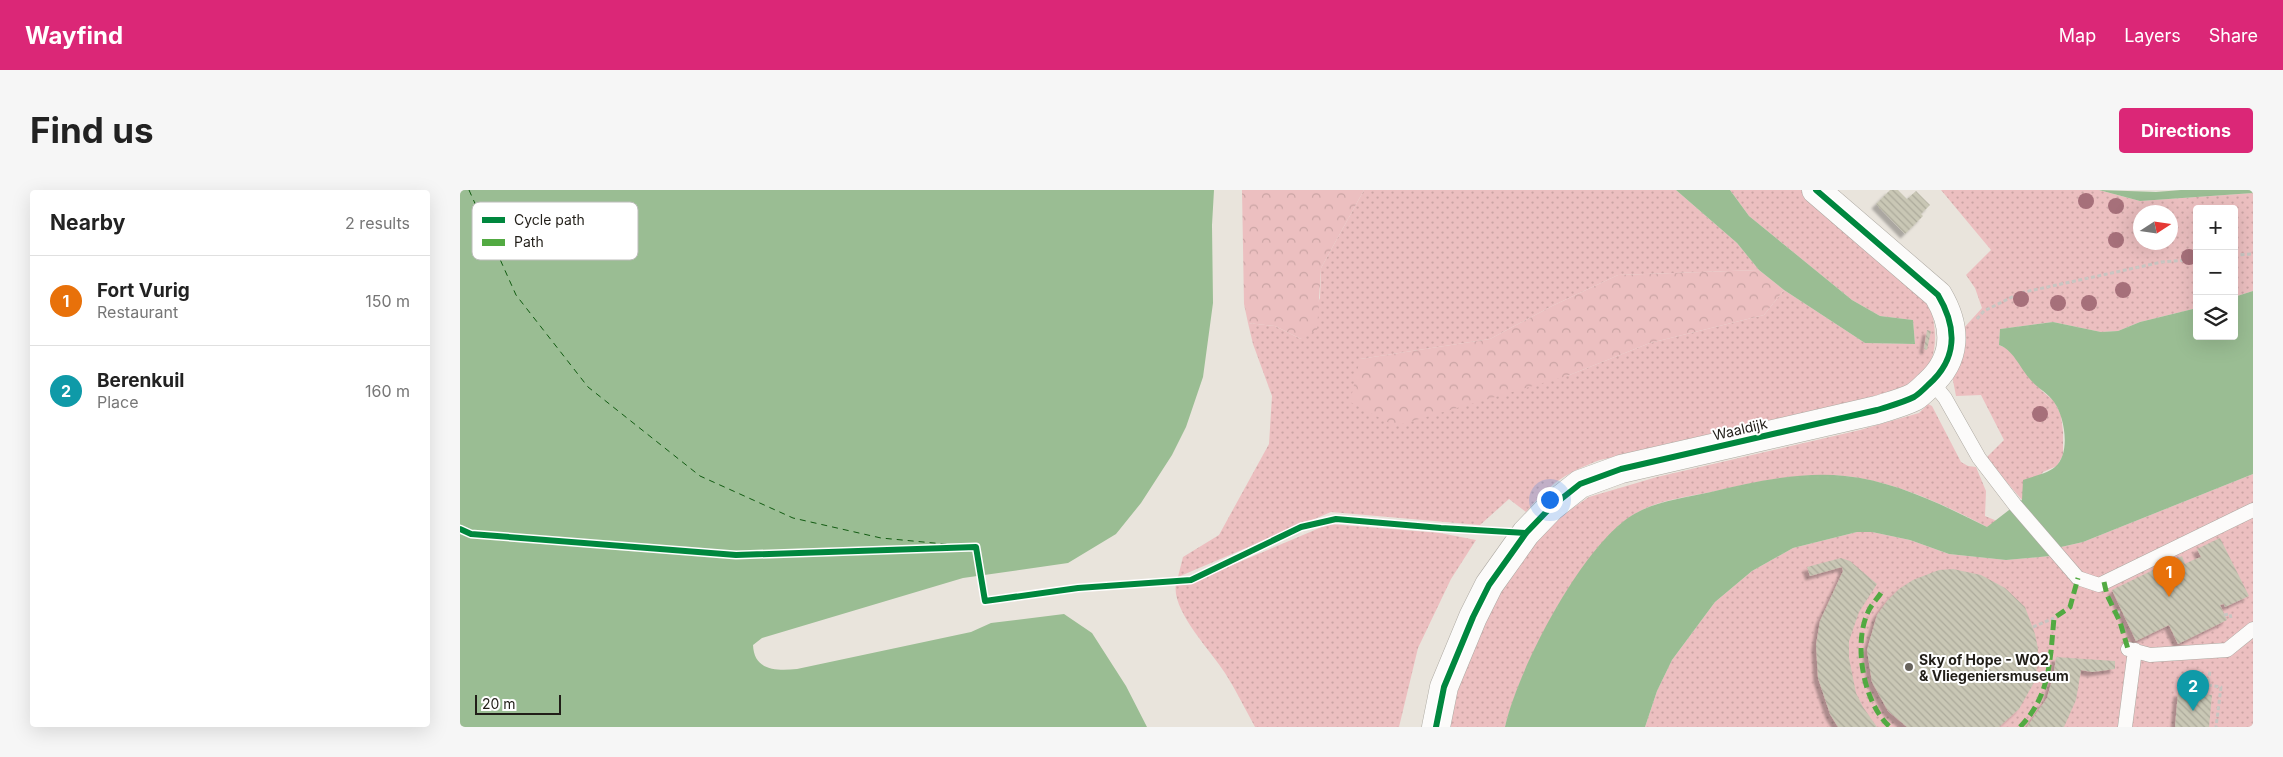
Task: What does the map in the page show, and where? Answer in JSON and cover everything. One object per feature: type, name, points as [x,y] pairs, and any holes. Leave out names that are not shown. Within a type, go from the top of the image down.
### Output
[{"type":"street","name":"Waaldijk","points":[[1436,727],[1444,687],[1473,617],[1489,585],[1526,533],[1551,507],[1580,484],[1621,469],[1877,410],[1915,397],[1941,372],[1949,357],[1952,330],[1946,309],[1938,295],[1816,190]]},
{"type":"lane","points":[[1932,382],[1945,398],[1979,458],[2078,578],[2099,585],[2253,510]]},
{"type":"lane","points":[[2125,727],[2132,650],[2150,655],[2227,650],[2253,629]]},
{"type":"path","points":[[2238,255],[2253,254]]},
{"type":"path","points":[[1952,330],[1969,326],[1984,311],[2020,293],[2162,262],[2193,259]]},
{"type":"path","points":[[976,547],[985,601],[1078,588],[1191,580],[1301,527],[1336,519],[1449,529],[1526,533]]},
{"type":"path","points":[[2116,613],[2122,611]]},
{"type":"path","points":[[2224,615],[2230,614],[2231,618]]},
{"type":"path","points":[[2033,627],[2054,618]]},
{"type":"path","points":[[2208,685],[2221,687],[2216,727]]},
{"type":"green space","points":[[1242,190],[1364,190],[1321,268],[1317,330],[1301,339],[1275,326],[1248,323],[1244,304]]},
{"type":"green space","points":[[1364,190],[1676,190],[1737,243],[1759,270],[1618,275],[1552,306],[1490,339],[1360,359],[1567,376],[1650,343],[1764,315],[1784,290],[1865,343],[1915,344],[1913,320],[1880,316],[1852,300],[1749,216],[1730,190],[1804,190],[1915,285],[1936,316],[1933,318],[1935,342],[1932,358],[1920,378],[1895,391],[1768,423],[1600,460],[1559,480],[1543,493],[1526,512],[1509,499],[1480,525],[1331,512],[1178,577],[1183,557],[1219,535],[1269,444],[1272,396],[1253,344],[1248,323],[1275,326],[1301,339],[1320,298],[1321,268]]},
{"type":"green space","points":[[1941,190],[2099,190],[2140,201],[2253,193],[2253,291],[2238,296],[2238,205],[2193,205],[2193,309],[2140,322],[2118,331],[2101,332],[2053,322],[2000,329],[1999,345],[2008,349],[2042,391],[2054,401],[2061,415],[2063,455],[2057,466],[2043,472],[2022,500],[1986,458],[2004,440],[1981,395],[1956,396],[1951,370],[1962,330],[1982,308],[1975,288],[1966,275],[1991,250]]},
{"type":"green space","points":[[1759,270],[1784,290],[1764,315],[1650,343],[1567,376],[1395,426],[1350,402],[1360,359],[1490,339],[1552,306],[1618,275]]},
{"type":"green space","points":[[1928,404],[1932,406],[1961,462],[1968,466],[1976,467],[1986,491],[1985,516],[1997,521],[1987,527],[1939,503],[1905,490],[1871,480],[1835,475],[1799,476],[1763,481],[1673,499],[1646,508],[1617,527],[1596,550],[1576,577],[1539,641],[1524,673],[1505,727],[1446,727],[1451,698],[1485,613],[1548,525],[1589,497],[1657,477],[1860,430],[1919,413]]},
{"type":"green space","points":[[2253,474],[2253,727],[1645,727],[1657,691],[1672,660],[1715,602],[1752,571],[1793,548],[1857,532],[1872,532],[1910,540],[1949,554],[2006,560],[2050,556],[2061,547],[2083,542]]},
{"type":"green space","points":[[1329,524],[1440,533],[1476,540],[1451,579],[1418,648],[1399,727],[1255,727],[1225,673],[1186,618],[1176,594],[1176,584],[1185,585]]},
{"type":"shaded area","points":[[460,190],[1214,190],[1212,225],[1213,303],[1203,377],[1186,427],[1172,455],[1141,503],[1116,534],[1068,563],[963,578],[762,638],[753,645],[754,654],[762,665],[782,670],[797,669],[971,632],[991,623],[1064,614],[1092,633],[1126,686],[1147,727],[460,727]]},
{"type":"shaded area","points":[[1676,190],[1730,190],[1749,216],[1852,300],[1880,316],[1913,320],[1915,344],[1865,343],[1784,290],[1759,270],[1737,243]]},
{"type":"shaded area","points":[[2099,190],[2156,192],[2253,190],[2253,193],[2140,201]]},
{"type":"shaded area","points":[[2253,291],[2253,474],[2083,542],[2061,547],[2050,556],[2006,560],[1949,554],[1910,540],[1872,532],[1857,532],[1793,548],[1752,571],[1715,602],[1672,660],[1657,691],[1645,727],[1505,727],[1523,674],[1554,612],[1592,554],[1612,532],[1631,516],[1660,503],[1680,498],[1778,478],[1829,475],[1882,483],[1918,495],[1987,527],[2022,500],[2023,480],[2055,467],[2060,461],[2065,445],[2065,435],[2058,409],[2051,399],[2029,378],[2012,354],[1999,345],[2000,329],[2053,322],[2101,332],[2118,331],[2140,322],[2193,309],[2193,340],[2238,340],[2238,296]]},
{"type":"building","points":[[1890,190],[1898,190],[1907,199],[1916,191],[1930,205],[1921,214],[1923,216],[1905,234],[1876,204]]},
{"type":"building","points":[[1927,330],[1931,331],[1927,350],[1924,349]]},
{"type":"building","points":[[2220,538],[2249,596],[2225,607],[2224,604],[2220,605],[2227,620],[2178,644],[2169,625],[2136,641],[2112,590],[2182,556],[2185,564],[2201,557],[2197,549]]},
{"type":"building","points":[[1841,558],[1850,561],[1877,584],[1859,612],[1849,641],[1849,658],[1856,693],[1877,727],[1838,727],[1830,714],[1818,678],[1816,645],[1820,621],[1843,571],[1842,567],[1810,576],[1807,567]]},
{"type":"building","points":[[1953,569],[1981,575],[2005,588],[2025,607],[2035,634],[2038,649],[2036,679],[2019,709],[1999,727],[1907,727],[1888,711],[1872,682],[1867,650],[1877,615],[1899,589],[1913,580],[1939,570]]},
{"type":"building","points":[[2056,657],[2115,661],[2115,669],[2092,672],[2081,670],[2076,700],[2064,727],[2027,727],[2047,698]]},
{"type":"building","points":[[2178,692],[2212,695],[2209,727],[2175,727]]},
{"type":"ferry route","points":[[469,190],[474,202]]},
{"type":"ferry route","points":[[500,260],[516,295],[588,387],[700,476],[793,518],[881,538],[976,547]]},
{"type":"ferry route","points":[[460,529],[471,534],[736,555],[970,547]]},
{"type":"marked path","points":[[2020,727],[2038,702],[2043,689],[2050,662],[2054,618],[2070,607],[2078,578]]},
{"type":"marked path","points":[[2104,582],[2107,595],[2120,622],[2128,649]]},
{"type":"marked path","points":[[1881,593],[1869,609],[1861,640],[1861,656],[1867,689],[1873,703],[1890,727]]},
{"type":"cycle path","points":[[1436,727],[1444,687],[1473,617],[1489,585],[1526,533],[1551,507],[1580,484],[1621,469],[1877,410],[1900,403],[1914,397],[1938,375],[1949,354],[1951,342],[1949,319],[1938,295],[1816,190]]},
{"type":"cycle path","points":[[460,529],[471,534],[736,555],[976,547],[985,601],[1078,588],[1191,580],[1301,527],[1336,519],[1526,533]]},
{"type":"place","name":"Fort Vurig","points":[[2169,597]]},
{"type":"place","name":"Sky of Hope - WO2 & Vliegeniersmuseum","points":[[1909,667]]},
{"type":"place","name":"Berenkuil","points":[[2193,711]]}]
